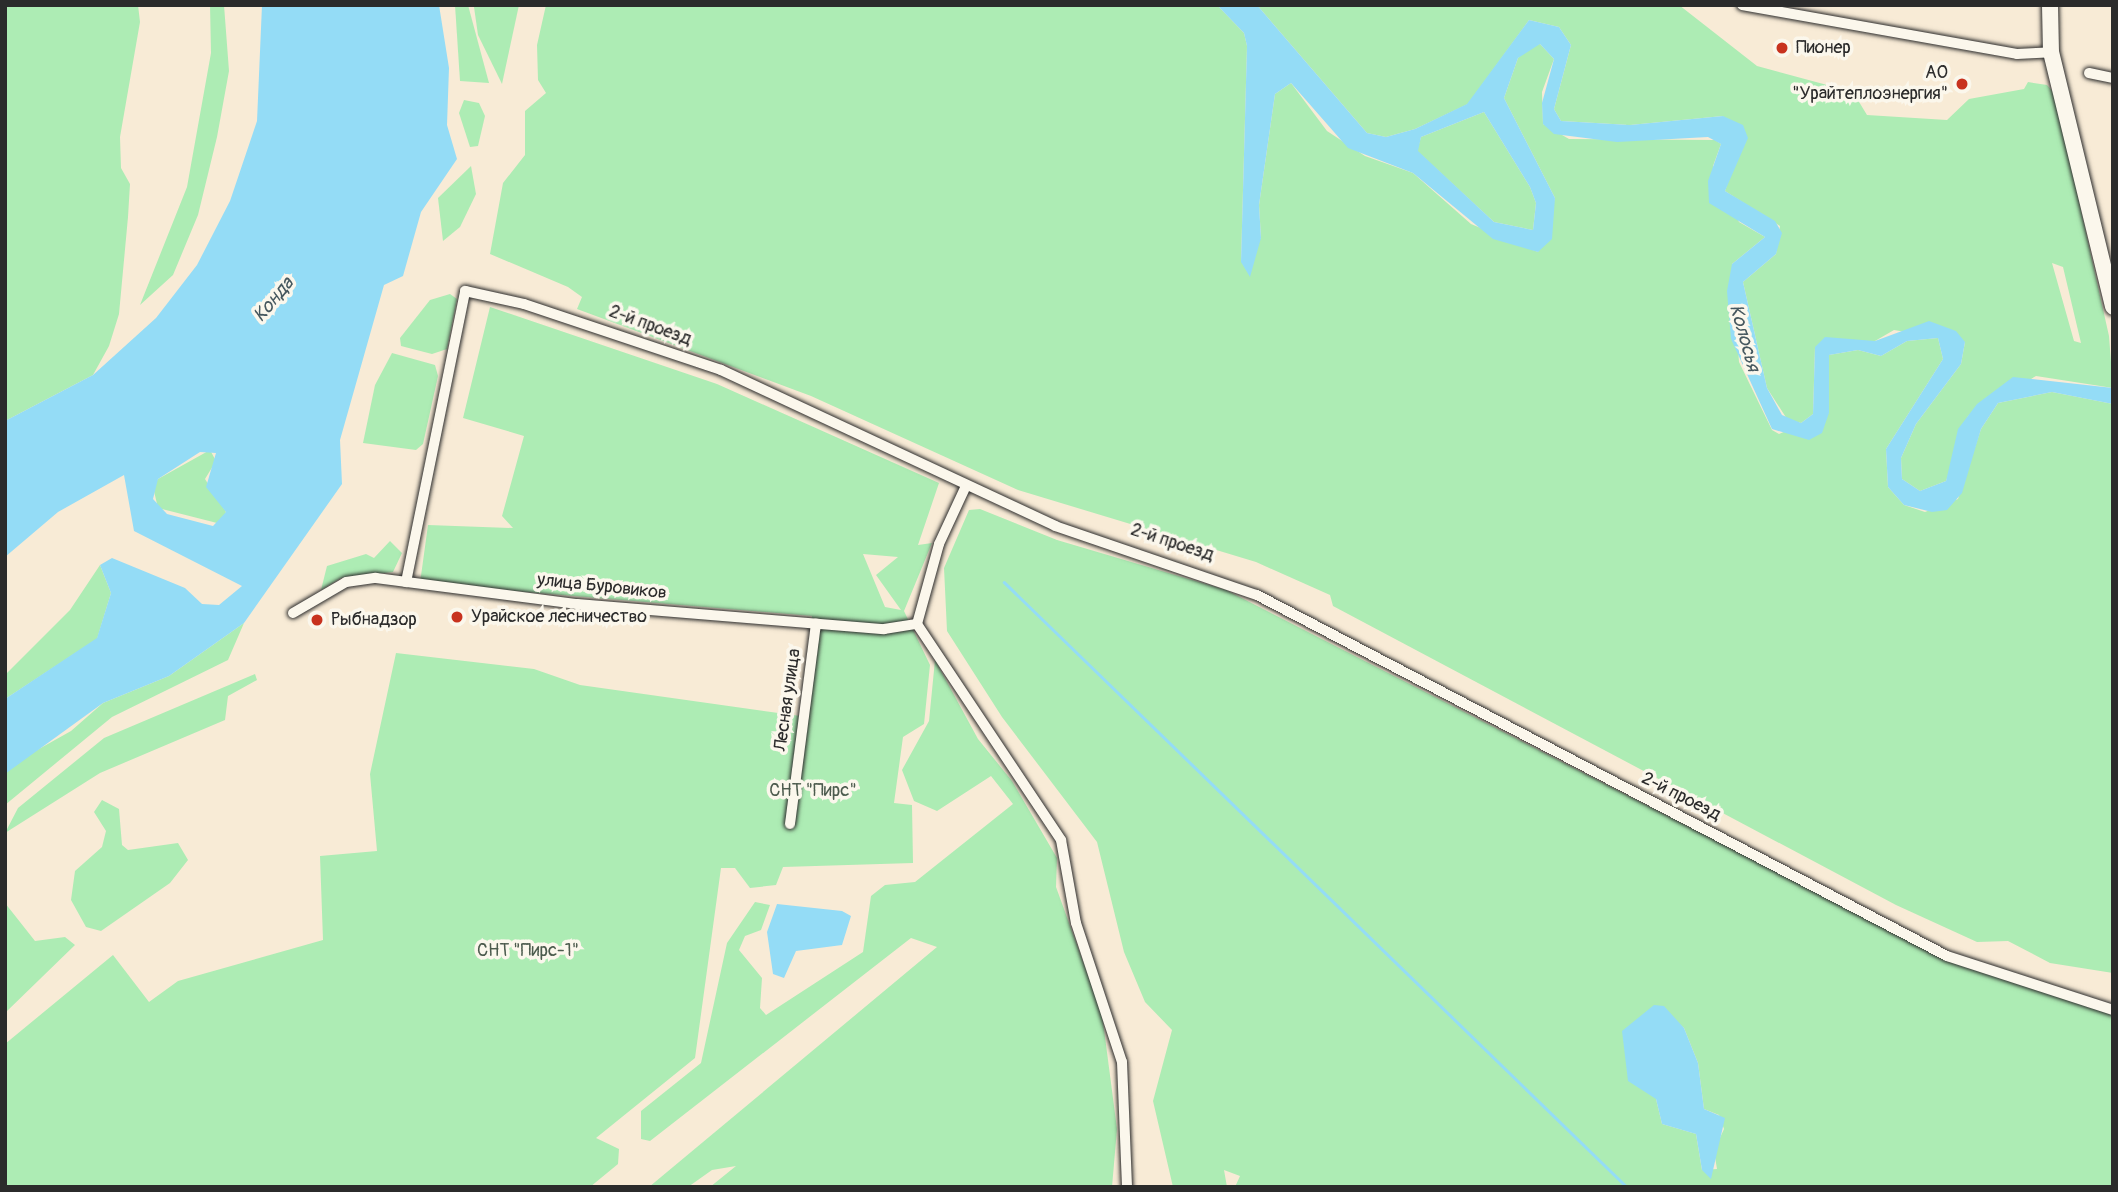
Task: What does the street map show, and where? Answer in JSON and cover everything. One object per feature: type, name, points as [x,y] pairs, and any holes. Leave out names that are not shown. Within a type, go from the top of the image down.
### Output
[{"type":"main road","points":[[2050,5],[2051,52],[2113,307]]},
{"type":"street","points":[[1742,5],[2017,54],[2051,52]]},
{"type":"street","points":[[2089,73],[2113,78]]},
{"type":"street","name":"2-й проезд","points":[[406,582],[465,291],[591,323],[721,370],[965,488],[1055,526],[1258,595],[1947,956],[2113,1010]]},
{"type":"street","points":[[965,488],[939,544],[917,624],[1060,840],[1076,923],[1122,1062],[1127,1187]]},
{"type":"street","name":"улица Буровиков","points":[[293,613],[346,582],[406,582],[816,624],[917,624]]},
{"type":"street","name":"Лесная улица","points":[[790,824],[816,624]]},
{"type":"green space","points":[[5,5],[138,5],[140,22],[120,137],[121,168],[130,184],[119,314],[109,346],[93,375],[5,421]]},
{"type":"green space","points":[[210,5],[224,5],[229,71],[217,137],[198,215],[173,275],[140,305],[187,187],[211,53]]},
{"type":"green space","points":[[455,5],[468,5],[489,83],[460,81]]},
{"type":"green space","points":[[519,5],[502,84],[478,35],[474,7]]},
{"type":"green space","points":[[546,5],[1217,5],[1244,33],[1247,46],[1241,262],[1261,238],[1259,205],[1275,94],[1291,83],[1327,131],[1365,156],[1413,173],[1471,224],[1538,252],[1555,198],[1504,98],[1518,58],[1530,46],[1540,44],[1554,59],[1542,92],[1543,124],[1569,139],[1715,140],[1721,144],[1713,166],[1739,222],[1765,237],[1732,264],[1739,362],[1772,430],[1779,434],[1829,413],[1829,355],[1858,350],[1881,356],[1907,341],[1938,338],[1943,359],[1886,449],[1888,487],[1904,505],[1925,512],[1958,499],[1981,429],[1998,403],[2052,392],[2113,404],[2113,973],[2050,963],[2008,941],[1977,942],[1896,905],[1333,606],[1330,595],[1256,562],[1018,490],[811,396],[577,309],[582,297],[568,287],[490,254],[503,183],[525,155],[525,111],[546,93],[538,80],[537,45]]},
{"type":"green space","points":[[1257,5],[1679,5],[1757,66],[1853,92],[1867,115],[1947,120],[1969,99],[2024,89],[2028,82],[2047,85],[2055,94],[2109,336],[2113,388],[2036,376],[1968,416],[1946,481],[1920,491],[1902,479],[1901,458],[1916,424],[1961,364],[1965,342],[1894,330],[1875,341],[1815,347],[1813,414],[1801,423],[1787,419],[1767,388],[1743,282],[1776,254],[1780,226],[1725,191],[1734,164],[1723,116],[1630,125],[1561,121],[1554,109],[1571,45],[1559,27],[1529,20],[1468,104],[1415,129],[1386,137],[1367,133]],"holes":[[[2052,263],[2063,267],[2081,343],[2074,341]]]},
{"type":"green space","points":[[464,100],[479,103],[485,116],[478,146],[470,147],[459,113]]},
{"type":"green space","points":[[1484,112],[1530,187],[1536,203],[1533,230],[1494,222],[1417,151],[1421,137]]},
{"type":"green space","points":[[471,166],[476,194],[460,227],[443,241],[438,198]]},
{"type":"green space","points":[[450,294],[457,299],[447,349],[432,354],[401,346],[400,338],[430,300]]},
{"type":"green space","points":[[490,307],[717,384],[939,483],[918,545],[932,543],[904,611],[930,665],[924,724],[903,737],[894,803],[912,805],[913,863],[783,867],[776,885],[750,888],[735,868],[721,868],[695,1058],[596,1138],[619,1149],[618,1164],[590,1187],[5,1187],[5,1044],[113,955],[149,1002],[178,981],[323,940],[320,856],[377,851],[370,774],[396,653],[534,669],[580,685],[800,716],[812,616],[420,583],[428,525],[513,528],[502,516],[524,436],[463,418]],"holes":[[[863,554],[898,557],[876,575],[901,610],[885,607]]]},
{"type":"green space","points":[[392,353],[435,365],[438,376],[423,444],[416,450],[363,443],[375,385]]},
{"type":"green space","points":[[210,450],[216,461],[205,479],[226,512],[221,524],[158,508],[153,487],[158,479]]},
{"type":"green space","points":[[980,509],[1057,540],[1226,590],[1947,959],[2113,1014],[2113,1187],[1235,1187],[1240,1176],[1224,1170],[1227,1187],[1173,1187],[1153,1101],[1172,1030],[1145,1002],[1124,952],[1097,842],[1002,717],[947,631],[944,568],[969,510]],"holes":[[[1669,1016],[1684,1028],[1698,1063],[1704,1109],[1719,1115],[1724,1129],[1714,1151],[1717,1169],[1702,1170],[1696,1134],[1662,1124],[1656,1099]]]},
{"type":"green space","points":[[390,541],[402,553],[393,572],[341,578],[321,590],[327,566],[366,554],[374,558]]},
{"type":"green space","points":[[100,565],[111,593],[97,639],[5,699],[5,675],[70,610]]},
{"type":"green space","points":[[244,623],[228,660],[112,717],[5,805],[5,774],[14,763],[71,731],[103,703],[169,676]]},
{"type":"green space","points":[[935,660],[978,739],[1012,781],[1057,858],[1056,887],[1102,1014],[1117,1129],[1112,1187],[710,1187],[736,1166],[712,1170],[688,1187],[649,1187],[937,947],[911,938],[650,1141],[641,1139],[641,1111],[701,1063],[727,943],[755,902],[770,905],[761,930],[745,936],[739,950],[762,978],[760,1008],[766,1015],[863,952],[871,896],[885,885],[915,882],[1013,804],[991,776],[937,811],[914,801],[902,770],[929,721]]},
{"type":"green space","points":[[255,674],[257,680],[228,696],[225,720],[100,773],[5,833],[18,808],[104,738]]},
{"type":"green space","points":[[102,800],[119,809],[122,845],[128,850],[178,843],[188,860],[170,883],[101,931],[86,927],[71,900],[75,871],[102,847],[106,831],[94,812]]},
{"type":"green space","points":[[5,903],[35,941],[65,937],[75,945],[5,1013]]},
{"type":"water","name":"Конда","points":[[262,5],[439,5],[449,68],[447,125],[457,159],[421,212],[403,276],[384,285],[340,440],[342,484],[244,623],[169,676],[103,703],[5,774],[5,699],[97,638],[111,593],[100,565],[112,558],[185,588],[202,604],[219,605],[242,586],[134,531],[124,475],[58,512],[5,557],[5,421],[93,375],[156,318],[197,265],[230,201],[257,121]],"holes":[[[200,452],[216,453],[206,487],[226,512],[213,526],[167,514],[153,499],[158,479]]]},
{"type":"water","name":"Колосья","points":[[1217,5],[1257,5],[1367,133],[1386,137],[1415,129],[1467,104],[1529,20],[1559,27],[1571,45],[1554,109],[1561,121],[1630,125],[1723,116],[1743,125],[1748,138],[1725,191],[1775,221],[1782,233],[1776,254],[1743,282],[1767,388],[1782,415],[1801,423],[1813,414],[1815,347],[1825,337],[1875,341],[1929,321],[1956,331],[1965,342],[1961,364],[1916,424],[1901,458],[1902,479],[1920,491],[1946,481],[1958,429],[1977,404],[2013,377],[2113,388],[2113,404],[2052,392],[1998,403],[1981,429],[1962,493],[1947,510],[1932,512],[1904,505],[1888,487],[1886,449],[1943,359],[1938,338],[1907,341],[1881,356],[1858,350],[1829,355],[1829,413],[1822,433],[1809,440],[1772,429],[1731,339],[1727,291],[1732,264],[1765,237],[1709,203],[1708,181],[1721,144],[1708,137],[1617,142],[1554,134],[1543,124],[1542,103],[1554,59],[1540,44],[1518,58],[1504,98],[1555,198],[1552,239],[1538,252],[1493,239],[1413,173],[1348,148],[1291,83],[1275,94],[1259,205],[1261,238],[1250,277],[1241,262],[1247,46],[1244,33]],"holes":[[[1484,112],[1530,187],[1536,203],[1533,230],[1494,222],[1418,151],[1421,137]]]},
{"type":"water","points":[[777,904],[842,911],[851,916],[842,945],[796,951],[784,978],[773,974],[767,932]]},
{"type":"water","points":[[1654,1005],[1664,1006],[1684,1028],[1698,1063],[1704,1109],[1725,1118],[1711,1179],[1702,1170],[1696,1134],[1662,1124],[1656,1099],[1628,1081],[1622,1031]]},
{"type":"waterway","points":[[1004,582],[1627,1187]]},
{"type":"place","name":"Пионер","points":[[1782,48]]},
{"type":"place","name":"АО \"Урайтеплоэнергия\"","points":[[1962,84]]},
{"type":"place","name":"Урайское лесничество","points":[[457,617]]},
{"type":"place","name":"Рыбнадзор","points":[[317,620]]},
{"type":"park label","name":"СНТ \"Пирс\"","points":[[813,791]]},
{"type":"park label","name":"СНТ \"Пирс-1\"","points":[[528,951]]}]
